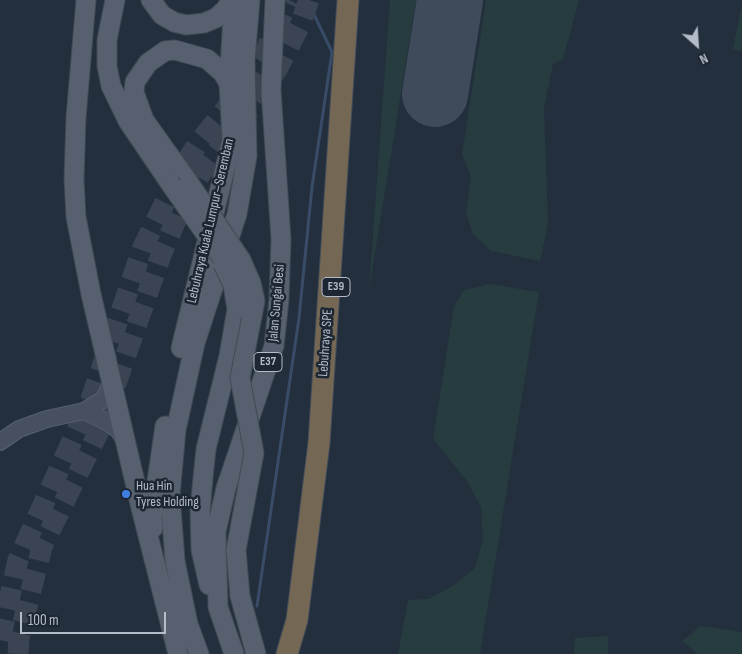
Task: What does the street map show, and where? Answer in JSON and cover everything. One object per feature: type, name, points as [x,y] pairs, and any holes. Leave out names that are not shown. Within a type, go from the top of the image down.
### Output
[{"type":"highway","name":"Lebuhraya SPE","points":[[287,654],[297,620],[319,443],[348,0]]},
{"type":"highway","name":"Lebuhraya SPE","points":[[296,654],[304,620],[326,442],[356,0]]},
{"type":"main road","points":[[86,0],[76,118],[74,179],[76,217],[91,294],[158,579],[178,654]]},
{"type":"main road","points":[[115,0],[107,40],[107,66],[112,86],[128,121],[241,260],[251,283],[255,300],[240,378],[254,453],[236,550],[240,596],[256,654]]},
{"type":"main road","points":[[151,0],[162,15],[174,22],[186,25],[204,23],[216,18],[233,0]]},
{"type":"main road","name":"Lebuhraya Kuala Lumpur–Seremban","points":[[158,579],[152,515],[164,430],[180,352],[232,140],[229,84],[233,0]]},
{"type":"main road","points":[[199,654],[188,624],[175,561],[170,495],[176,430],[195,343],[237,214],[247,156],[245,60],[250,0]]},
{"type":"main road","name":"Jalan Sungai Besi","points":[[234,654],[218,607],[216,532],[226,488],[274,346],[280,300],[281,239],[271,90],[275,0]]},
{"type":"main road","points":[[218,607],[205,577],[201,550],[200,511],[206,449],[230,356],[237,309],[233,285],[180,183],[144,120],[134,92],[135,82],[148,63],[166,51],[175,50],[207,59],[223,73],[229,84]]},
{"type":"main road","points":[[211,241],[231,270],[244,297],[248,329]]},
{"type":"street","points":[[0,442],[19,430],[46,419],[84,411],[104,399],[109,388],[111,374]]},
{"type":"street","points":[[84,411],[109,422],[119,431],[127,445]]},
{"type":"green space","points":[[390,0],[416,0],[369,290]]},
{"type":"green space","points":[[486,0],[579,0],[563,59],[553,64],[544,108],[548,224],[540,261],[491,251],[473,234],[466,213],[471,177],[462,154]]},
{"type":"green space","points":[[742,3],[742,51],[733,49]]},
{"type":"green space","points":[[490,284],[539,292],[480,654],[398,654],[408,600],[429,599],[454,585],[475,568],[483,540],[481,507],[467,481],[433,439],[454,306],[464,290]]},
{"type":"green space","points":[[701,626],[742,632],[742,654],[698,654],[682,641]]},
{"type":"green space","points":[[608,636],[608,654],[574,654],[575,638]]},
{"type":"waterway","points":[[257,606],[299,318],[312,187],[332,52],[307,0]]},
{"type":"runway","points":[[435,94],[450,0]]},
{"type":"tunnel","points":[[0,640],[18,560],[91,399],[143,247],[181,170],[199,142],[234,99],[262,58],[289,0]]},
{"type":"tunnel","points":[[18,654],[19,638],[42,547],[100,429],[161,255],[181,209],[201,173],[253,105],[278,68],[300,25],[309,0]]},
{"type":"place","name":"Hua Hin Tyres Holding","points":[[126,494]]}]
